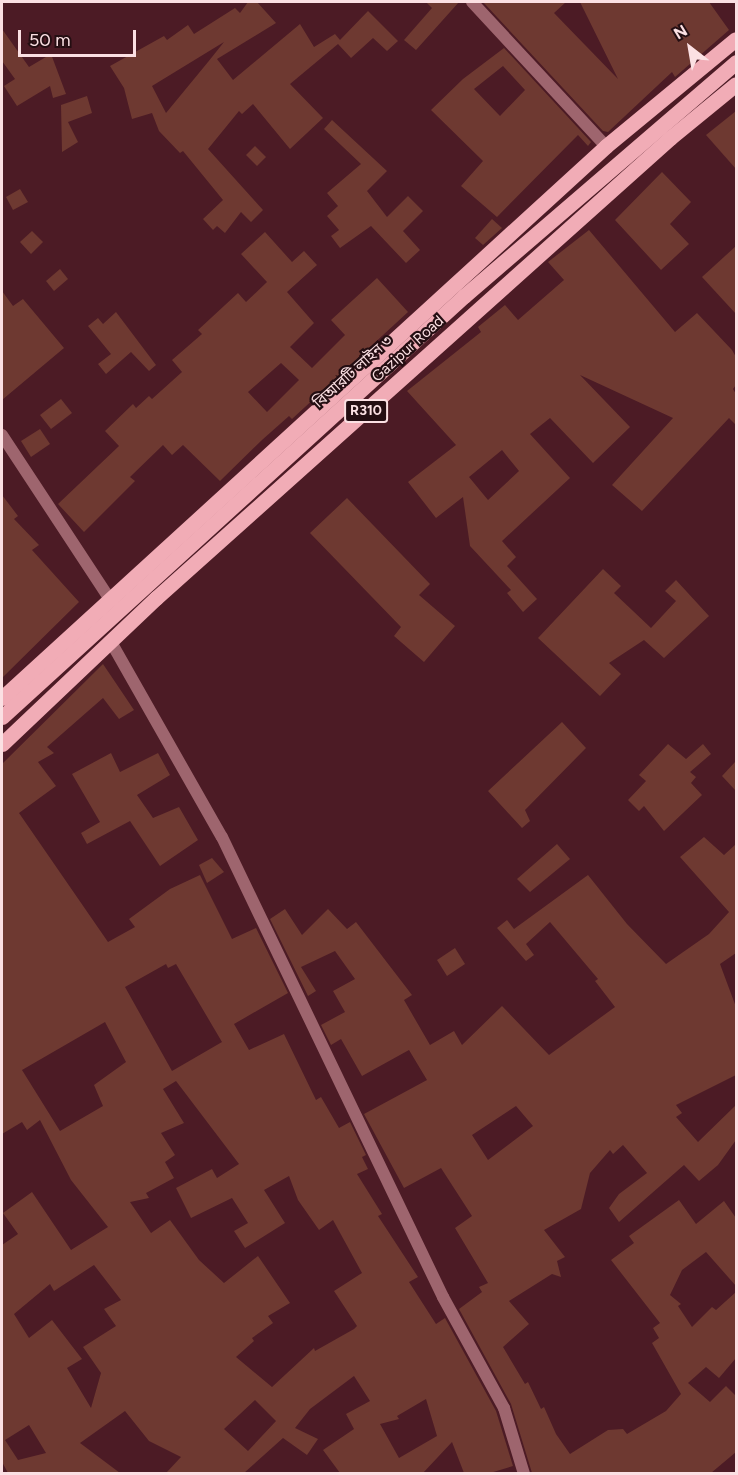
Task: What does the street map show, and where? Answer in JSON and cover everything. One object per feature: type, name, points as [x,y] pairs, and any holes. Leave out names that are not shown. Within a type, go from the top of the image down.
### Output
[{"type":"main road","name":"Gazipur Road","points":[[2,698],[606,146],[736,39]]},
{"type":"main road","name":"বিআরটি লাইন ৩","points":[[2,717],[464,296],[736,62]]},
{"type":"main road","name":"Gazipur Road","points":[[2,744],[111,642],[670,138],[736,84]]},
{"type":"street","points":[[472,2],[606,146]]},
{"type":"street","points":[[2,435],[109,598]]},
{"type":"street","points":[[111,642],[222,837],[443,1297],[504,1408],[524,1473]]},
{"type":"building","points":[[248,2],[257,2],[276,23],[217,59],[233,80],[300,24],[314,47],[335,34],[340,40],[368,11],[398,41],[387,51],[373,38],[351,58],[338,44],[290,84],[323,118],[290,149],[253,104],[242,114],[239,111],[208,149],[263,210],[251,222],[241,212],[225,233],[217,226],[213,230],[203,219],[223,200],[183,151],[180,153],[159,131],[152,113],[132,119],[124,88],[110,66],[164,36],[167,40],[188,25],[194,34],[235,8],[240,13]],"holes":[[[224,42],[166,113],[152,86]]]},
{"type":"building","points":[[426,2],[459,2],[416,50],[404,40],[432,8]]},
{"type":"building","points":[[483,2],[566,2],[554,13],[618,79],[580,2],[709,2],[729,30],[675,77],[672,72],[608,132],[603,131]]},
{"type":"building","points":[[2,29],[29,67],[51,54],[66,94],[53,98],[50,86],[17,106],[4,86],[15,79],[2,61]]},
{"type":"building","points":[[504,48],[591,142],[588,146],[578,135],[497,217],[461,186],[483,161],[431,110],[463,79]],"holes":[[[503,66],[525,90],[500,116],[474,89]]]},
{"type":"building","points":[[87,96],[92,113],[68,122],[78,142],[62,152],[61,105]]},
{"type":"building","points":[[736,111],[736,169],[706,135]]},
{"type":"building","points":[[332,120],[387,171],[367,191],[387,217],[408,196],[423,211],[403,231],[420,250],[406,263],[371,226],[340,248],[331,236],[339,230],[327,216],[338,206],[327,193],[361,164],[324,129]]},
{"type":"building","points":[[255,146],[266,157],[257,166],[246,155]]},
{"type":"building","points":[[662,172],[691,202],[670,224],[689,244],[661,270],[615,220]]},
{"type":"building","points":[[20,189],[28,202],[13,210],[6,197]]},
{"type":"building","points":[[492,219],[502,228],[483,245],[475,238]]},
{"type":"building","points":[[589,230],[675,332],[697,313],[736,357],[736,385],[733,389],[736,394],[736,425],[729,418],[642,511],[612,485],[673,418],[580,375],[630,427],[593,463],[550,418],[530,434],[570,478],[502,541],[516,557],[507,566],[537,599],[523,612],[507,593],[511,590],[470,546],[463,497],[436,518],[408,482],[456,445],[407,391],[481,332],[478,327],[505,305],[518,320],[564,280],[548,262]],"holes":[[[502,450],[519,471],[488,500],[469,477]]]},
{"type":"building","points":[[32,231],[43,242],[31,254],[20,242]]},
{"type":"building","points":[[265,232],[292,262],[304,251],[317,265],[287,292],[314,323],[290,347],[312,368],[345,335],[331,320],[377,278],[408,312],[292,419],[289,416],[262,440],[220,481],[183,445],[172,455],[163,445],[130,477],[135,481],[84,532],[58,504],[119,446],[105,431],[133,404],[136,408],[149,396],[152,399],[182,372],[172,360],[202,334],[198,330],[238,293],[246,302],[267,282],[241,254]],"holes":[[[281,363],[299,380],[267,412],[248,392]]]},
{"type":"building","points":[[736,246],[736,314],[702,277]]},
{"type":"building","points":[[60,269],[68,279],[54,291],[46,281]]},
{"type":"building","points":[[2,291],[13,306],[23,299],[64,348],[2,400]]},
{"type":"building","points":[[116,312],[156,365],[149,371],[131,352],[106,374],[98,364],[111,354],[88,326],[98,318],[103,324]]},
{"type":"building","points":[[61,399],[72,413],[51,429],[40,415]]},
{"type":"building","points":[[40,429],[50,444],[31,457],[21,441]]},
{"type":"building","points":[[2,495],[18,516],[14,519],[39,545],[32,550],[79,602],[2,678]]},
{"type":"building","points":[[347,498],[430,584],[419,595],[455,626],[424,662],[394,636],[401,627],[310,533]]},
{"type":"building","points":[[603,569],[621,586],[614,593],[651,628],[676,601],[665,591],[676,580],[709,616],[664,658],[644,640],[609,663],[621,674],[600,696],[538,638]]},
{"type":"building","points":[[103,664],[134,710],[119,719],[103,698],[47,747],[54,753],[38,762],[56,786],[19,813],[108,942],[135,927],[129,919],[170,889],[200,875],[232,939],[256,928],[288,993],[234,1024],[249,1050],[284,1034],[316,1100],[321,1097],[339,1128],[350,1122],[366,1155],[362,1157],[368,1169],[357,1174],[382,1214],[378,1216],[418,1277],[409,1282],[436,1324],[445,1318],[496,1411],[513,1466],[490,1473],[464,1473],[452,1442],[423,1473],[340,1473],[323,1450],[354,1429],[346,1414],[370,1401],[354,1376],[310,1409],[295,1428],[318,1439],[307,1455],[283,1438],[244,1473],[166,1473],[181,1457],[149,1441],[125,1411],[80,1443],[120,1473],[8,1473],[2,1462],[2,1245],[18,1234],[3,1213],[32,1192],[71,1250],[108,1227],[71,1180],[40,1120],[27,1130],[22,1122],[2,1134],[2,764]],"holes":[[[166,964],[168,968],[176,964],[222,1042],[172,1071],[125,987]],[[105,1022],[126,1062],[94,1085],[103,1106],[60,1131],[22,1070]],[[176,1081],[239,1164],[217,1178],[212,1169],[176,1188],[191,1218],[232,1198],[248,1223],[234,1231],[245,1248],[285,1223],[264,1190],[289,1176],[298,1200],[319,1230],[333,1220],[362,1273],[334,1291],[357,1326],[315,1351],[314,1348],[272,1387],[236,1357],[254,1341],[252,1338],[273,1323],[268,1316],[290,1303],[258,1256],[224,1283],[199,1260],[170,1220],[151,1233],[130,1202],[149,1198],[146,1193],[174,1178],[165,1162],[175,1155],[161,1133],[184,1123],[163,1089]],[[94,1265],[121,1300],[104,1309],[116,1326],[83,1347],[101,1373],[91,1408],[67,1368],[82,1359],[52,1320],[29,1338],[14,1314],[50,1284],[54,1291]],[[426,1399],[437,1436],[399,1458],[380,1424],[399,1419],[397,1416]],[[255,1400],[276,1421],[248,1451],[224,1429]],[[29,1425],[46,1453],[18,1460],[5,1440]]]},
{"type":"building","points":[[562,722],[586,748],[525,810],[530,821],[522,828],[488,791]]},
{"type":"building","points":[[668,744],[686,759],[703,744],[711,754],[690,772],[696,777],[691,783],[702,795],[664,831],[644,806],[639,811],[628,800],[646,781],[639,775]]},
{"type":"building","points":[[111,753],[120,772],[158,753],[170,775],[137,795],[153,818],[179,807],[198,840],[160,866],[130,821],[87,844],[81,833],[100,822],[72,774]]},
{"type":"building","points":[[736,761],[736,791],[722,776]]},
{"type":"building","points":[[704,837],[724,855],[736,844],[736,953],[720,964],[736,1007],[736,1075],[676,1105],[682,1113],[676,1117],[698,1142],[736,1105],[736,1140],[718,1165],[699,1181],[684,1165],[619,1222],[609,1208],[619,1194],[647,1173],[623,1145],[613,1154],[610,1150],[590,1173],[581,1209],[544,1230],[565,1257],[557,1261],[561,1277],[552,1274],[509,1301],[529,1324],[503,1347],[525,1384],[528,1382],[541,1409],[544,1407],[556,1434],[570,1454],[608,1430],[623,1429],[627,1434],[666,1411],[681,1394],[652,1343],[659,1338],[653,1328],[660,1323],[611,1260],[634,1243],[629,1236],[679,1200],[696,1224],[724,1201],[736,1218],[736,1286],[706,1252],[682,1270],[670,1295],[681,1304],[678,1306],[692,1327],[712,1307],[716,1310],[736,1292],[736,1358],[719,1378],[706,1367],[688,1383],[710,1402],[726,1386],[736,1396],[736,1452],[711,1473],[532,1473],[511,1404],[459,1309],[482,1292],[479,1287],[488,1283],[455,1228],[472,1216],[441,1168],[404,1188],[364,1114],[427,1080],[409,1050],[362,1076],[341,1039],[331,1045],[321,1025],[345,1012],[333,991],[355,979],[335,951],[301,967],[316,991],[308,996],[270,919],[285,909],[302,935],[328,909],[347,929],[356,922],[412,995],[404,1000],[430,1045],[454,1031],[462,1045],[502,1006],[549,1055],[615,1007],[595,981],[598,979],[550,922],[526,944],[534,955],[526,961],[497,928],[507,920],[514,929],[588,875],[627,924],[666,964],[709,934],[729,912],[680,857]],"holes":[[[516,1106],[533,1126],[488,1160],[472,1135]]]},
{"type":"building","points":[[557,844],[570,859],[530,892],[517,879]]},
{"type":"building","points":[[212,858],[224,872],[207,883],[199,865]]},
{"type":"building","points":[[455,948],[465,964],[447,976],[437,960]]}]
